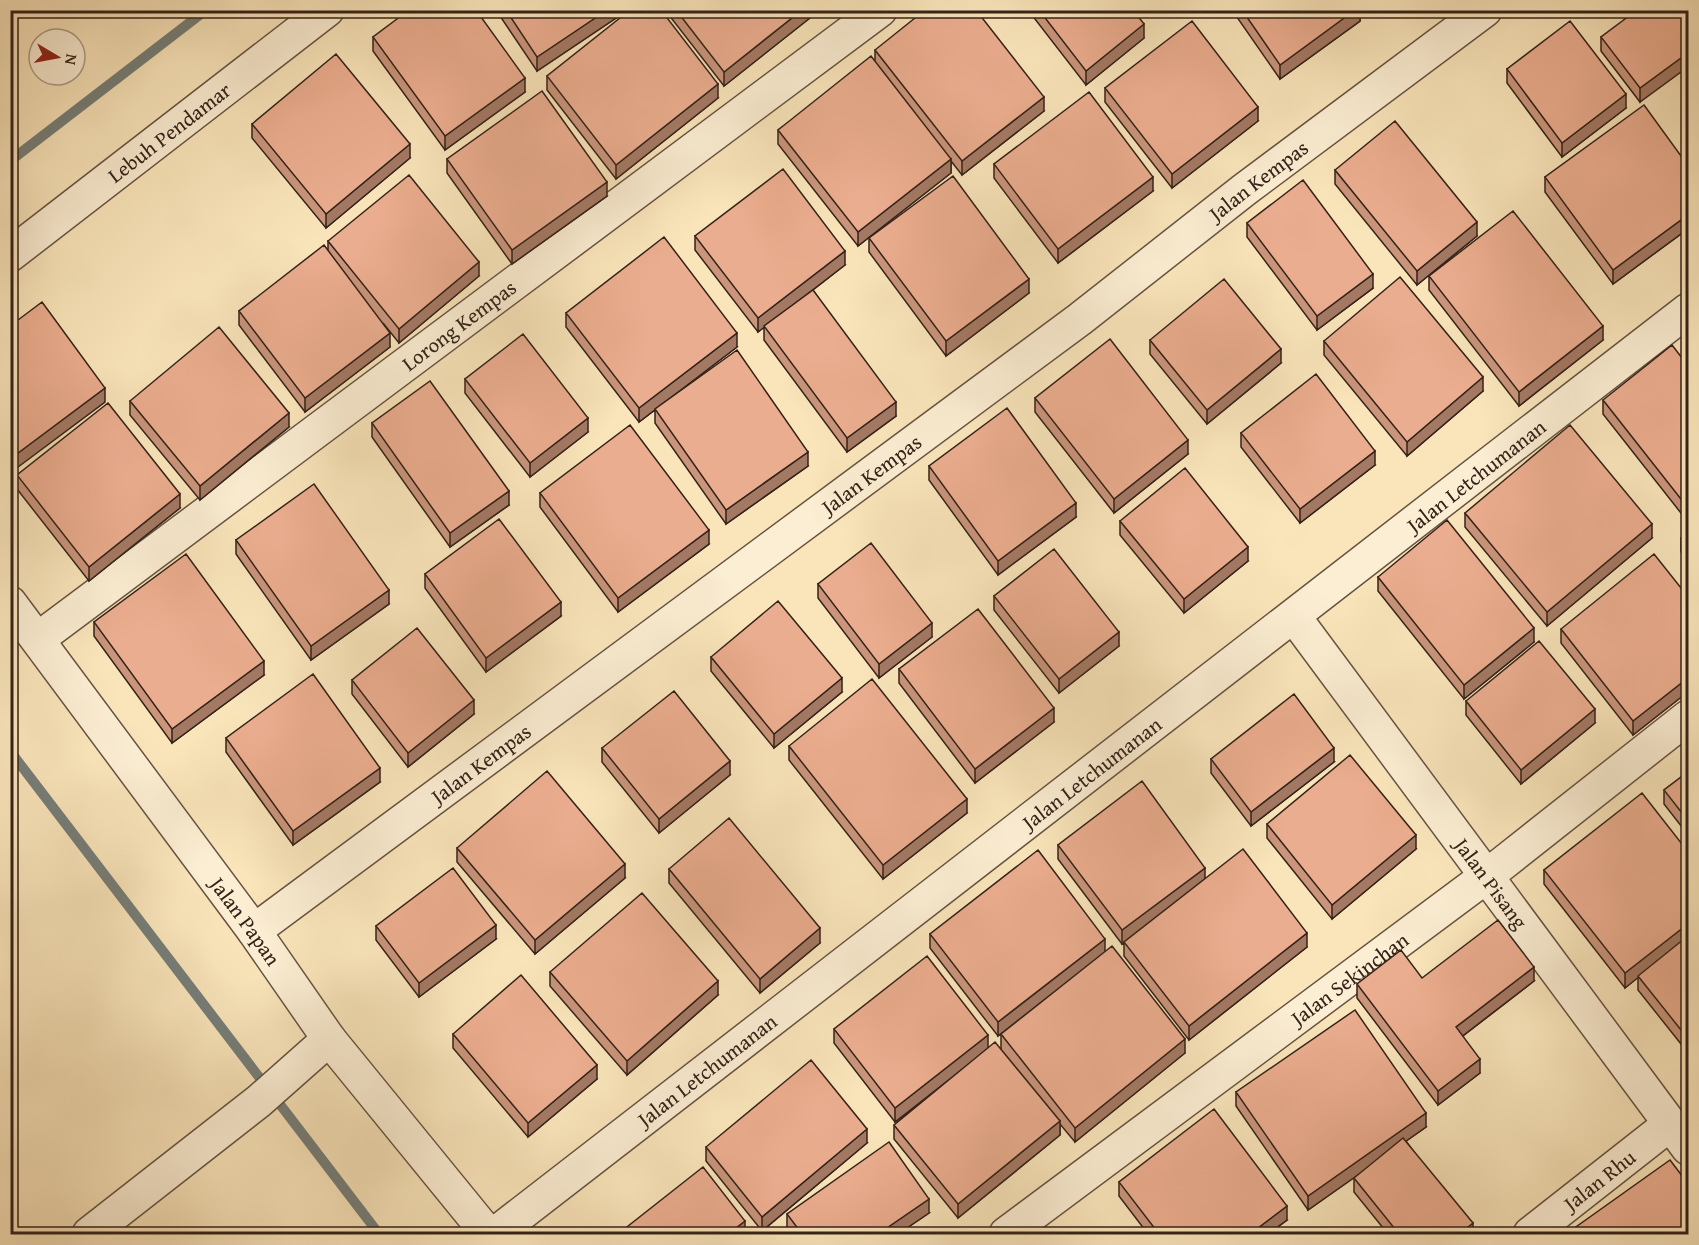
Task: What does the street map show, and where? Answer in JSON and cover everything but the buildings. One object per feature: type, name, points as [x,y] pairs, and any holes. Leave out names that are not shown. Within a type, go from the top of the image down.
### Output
[{"type":"street","name":"Lebuh Pendamar","points":[[10,255],[327,10]]},
{"type":"street","name":"Lorong Kempas","points":[[38,639],[880,10]]},
{"type":"street","name":"Jalan Kempas","points":[[254,931],[1080,319],[1244,190],[1485,10]]},
{"type":"street","name":"Jalan Letchumanan","points":[[495,1234],[885,930],[1295,618],[1689,310]]},
{"type":"street","name":"Jalan Papan","points":[[10,603],[254,931],[329,1039],[488,1234]]},
{"type":"street","name":"Jalan Pisang","points":[[1295,618],[1488,875],[1679,1136]]},
{"type":"street","name":"Jalan Sekinchan","points":[[1006,1234],[1488,875],[1689,717]]},
{"type":"street","points":[[89,1234],[259,1101],[329,1039]]},
{"type":"street","name":"Jalan Rhu","points":[[1530,1234],[1679,1136]]},
{"type":"waterway","points":[[10,161],[206,10]]},
{"type":"waterway","points":[[10,751],[379,1234]]}]
